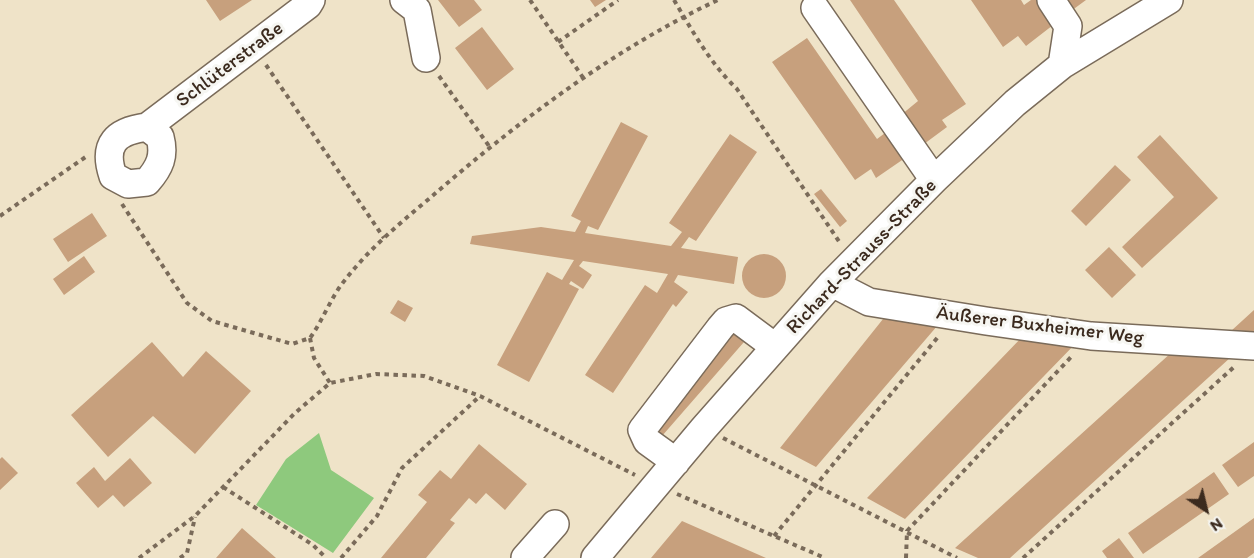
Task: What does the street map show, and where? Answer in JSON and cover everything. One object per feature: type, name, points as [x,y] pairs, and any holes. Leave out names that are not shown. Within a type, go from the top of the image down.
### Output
[{"type":"street","name":"Schlüterstraße","points":[[111,143],[128,129],[147,127],[308,6],[311,0]]},
{"type":"street","points":[[404,0],[417,10],[426,58]]},
{"type":"street","points":[[1051,0],[1068,26],[1062,65]]},
{"type":"street","name":"Richard-Strauss-Straße","points":[[595,558],[704,428],[832,283],[934,180],[1015,103],[1062,65],[1169,0]]},
{"type":"street","points":[[815,8],[934,180]]},
{"type":"street","points":[[111,143],[108,160],[113,176],[128,184],[147,182],[158,169],[164,151],[160,137],[147,127]]},
{"type":"street","name":"Äußerer Buxheimer Weg","points":[[832,283],[869,302],[1090,336],[1245,356]]},
{"type":"street","points":[[676,462],[647,441],[642,430],[726,321],[736,318],[775,347]]},
{"type":"street","points":[[525,558],[555,524]]},
{"type":"path","points":[[530,0],[584,79]]},
{"type":"path","points":[[558,42],[618,0]]},
{"type":"path","points":[[674,0],[718,71],[737,89],[853,261]]},
{"type":"path","points":[[128,184],[121,207],[187,303],[212,321],[292,344],[310,338],[344,281],[384,238],[489,146],[584,79],[684,16],[718,0]]},
{"type":"path","points":[[254,47],[384,238]]},
{"type":"path","points":[[426,58],[489,146]]},
{"type":"path","points":[[0,216],[81,159],[111,143]]},
{"type":"path","points":[[774,536],[955,316]]},
{"type":"path","points":[[906,558],[907,531],[1090,336]]},
{"type":"path","points":[[310,338],[314,358],[330,383]]},
{"type":"path","points":[[1023,558],[1245,356]]},
{"type":"path","points":[[139,558],[195,516],[295,413],[330,383],[376,374],[423,376],[480,396],[656,485],[825,558]]},
{"type":"path","points":[[341,558],[377,516],[402,468],[480,396]]},
{"type":"path","points":[[704,428],[957,558]]},
{"type":"path","points":[[223,487],[313,545],[326,558]]},
{"type":"path","points":[[180,558],[187,553],[195,516]]},
{"type":"green space","points":[[319,433],[331,470],[374,498],[333,553],[256,505],[286,459]]},
{"type":"building","points":[[206,0],[252,0],[220,21]]},
{"type":"building","points":[[438,0],[474,0],[482,10],[459,27]]},
{"type":"building","points":[[590,0],[606,0],[595,7]]},
{"type":"building","points":[[850,0],[894,0],[966,104],[942,120],[947,127],[924,144],[901,115],[918,101]]},
{"type":"building","points":[[971,0],[1021,0],[1024,5],[1031,0],[1040,0],[1057,22],[1026,46],[1018,36],[1003,47]]},
{"type":"building","points":[[1063,0],[1086,0],[1071,11]]},
{"type":"building","points":[[482,27],[514,69],[487,90],[455,48]]},
{"type":"building","points":[[807,38],[877,139],[889,130],[908,156],[876,178],[871,169],[855,180],[772,62]]},
{"type":"building","points":[[621,122],[648,136],[598,230],[588,226],[585,233],[671,246],[682,232],[669,223],[730,134],[757,152],[696,241],[689,237],[681,248],[738,257],[734,284],[678,275],[674,282],[688,292],[676,307],[673,304],[613,393],[585,375],[645,285],[657,293],[668,274],[583,261],[579,266],[592,275],[583,289],[571,281],[569,284],[579,289],[529,382],[497,365],[547,272],[562,280],[574,260],[470,244],[472,236],[541,227],[575,232],[581,221],[571,216]]},
{"type":"building","points":[[1160,135],[1218,198],[1142,268],[1122,247],[1174,197],[1137,157]]},
{"type":"building","points":[[1115,165],[1131,180],[1086,226],[1071,211]]},
{"type":"building","points":[[821,189],[847,221],[840,227],[814,194]]},
{"type":"building","points":[[92,213],[107,236],[68,262],[53,239]]},
{"type":"building","points":[[1109,247],[1136,275],[1112,298],[1085,270]]},
{"type":"building","points":[[764,254],[779,261],[786,276],[779,291],[764,298],[749,291],[742,276],[749,261]]},
{"type":"building","points":[[84,256],[95,272],[64,295],[53,279]]},
{"type":"building","points":[[398,300],[413,308],[405,322],[390,313]]},
{"type":"building","points":[[891,309],[944,318],[816,467],[780,448]]},
{"type":"building","points":[[1254,310],[1254,334],[1231,331]]},
{"type":"building","points":[[733,331],[744,342],[662,436],[650,426]]},
{"type":"building","points":[[1023,336],[1079,340],[905,519],[867,498]]},
{"type":"building","points":[[152,342],[183,377],[206,351],[251,391],[195,454],[153,416],[108,457],[71,415]]},
{"type":"building","points":[[1172,352],[1231,357],[1010,558],[978,558],[955,548]]},
{"type":"building","points":[[1254,442],[1254,476],[1238,487],[1222,465]]},
{"type":"building","points":[[479,444],[527,484],[505,510],[486,493],[476,504],[469,498],[450,520],[455,523],[426,558],[381,558],[427,502],[418,495],[440,470],[451,479]]},
{"type":"building","points":[[2,457],[18,473],[0,490],[0,459]]},
{"type":"building","points":[[130,458],[152,483],[124,507],[113,495],[98,508],[76,483],[94,467],[105,481]]},
{"type":"building","points":[[1214,472],[1229,494],[1143,554],[1128,533]]},
{"type":"building","points":[[1254,518],[1254,553],[1247,558],[1198,558]]},
{"type":"building","points":[[682,521],[766,558],[651,558]]},
{"type":"building","points":[[242,528],[276,558],[216,558]]},
{"type":"building","points":[[1119,538],[1134,558],[1107,558],[1102,551]]}]
